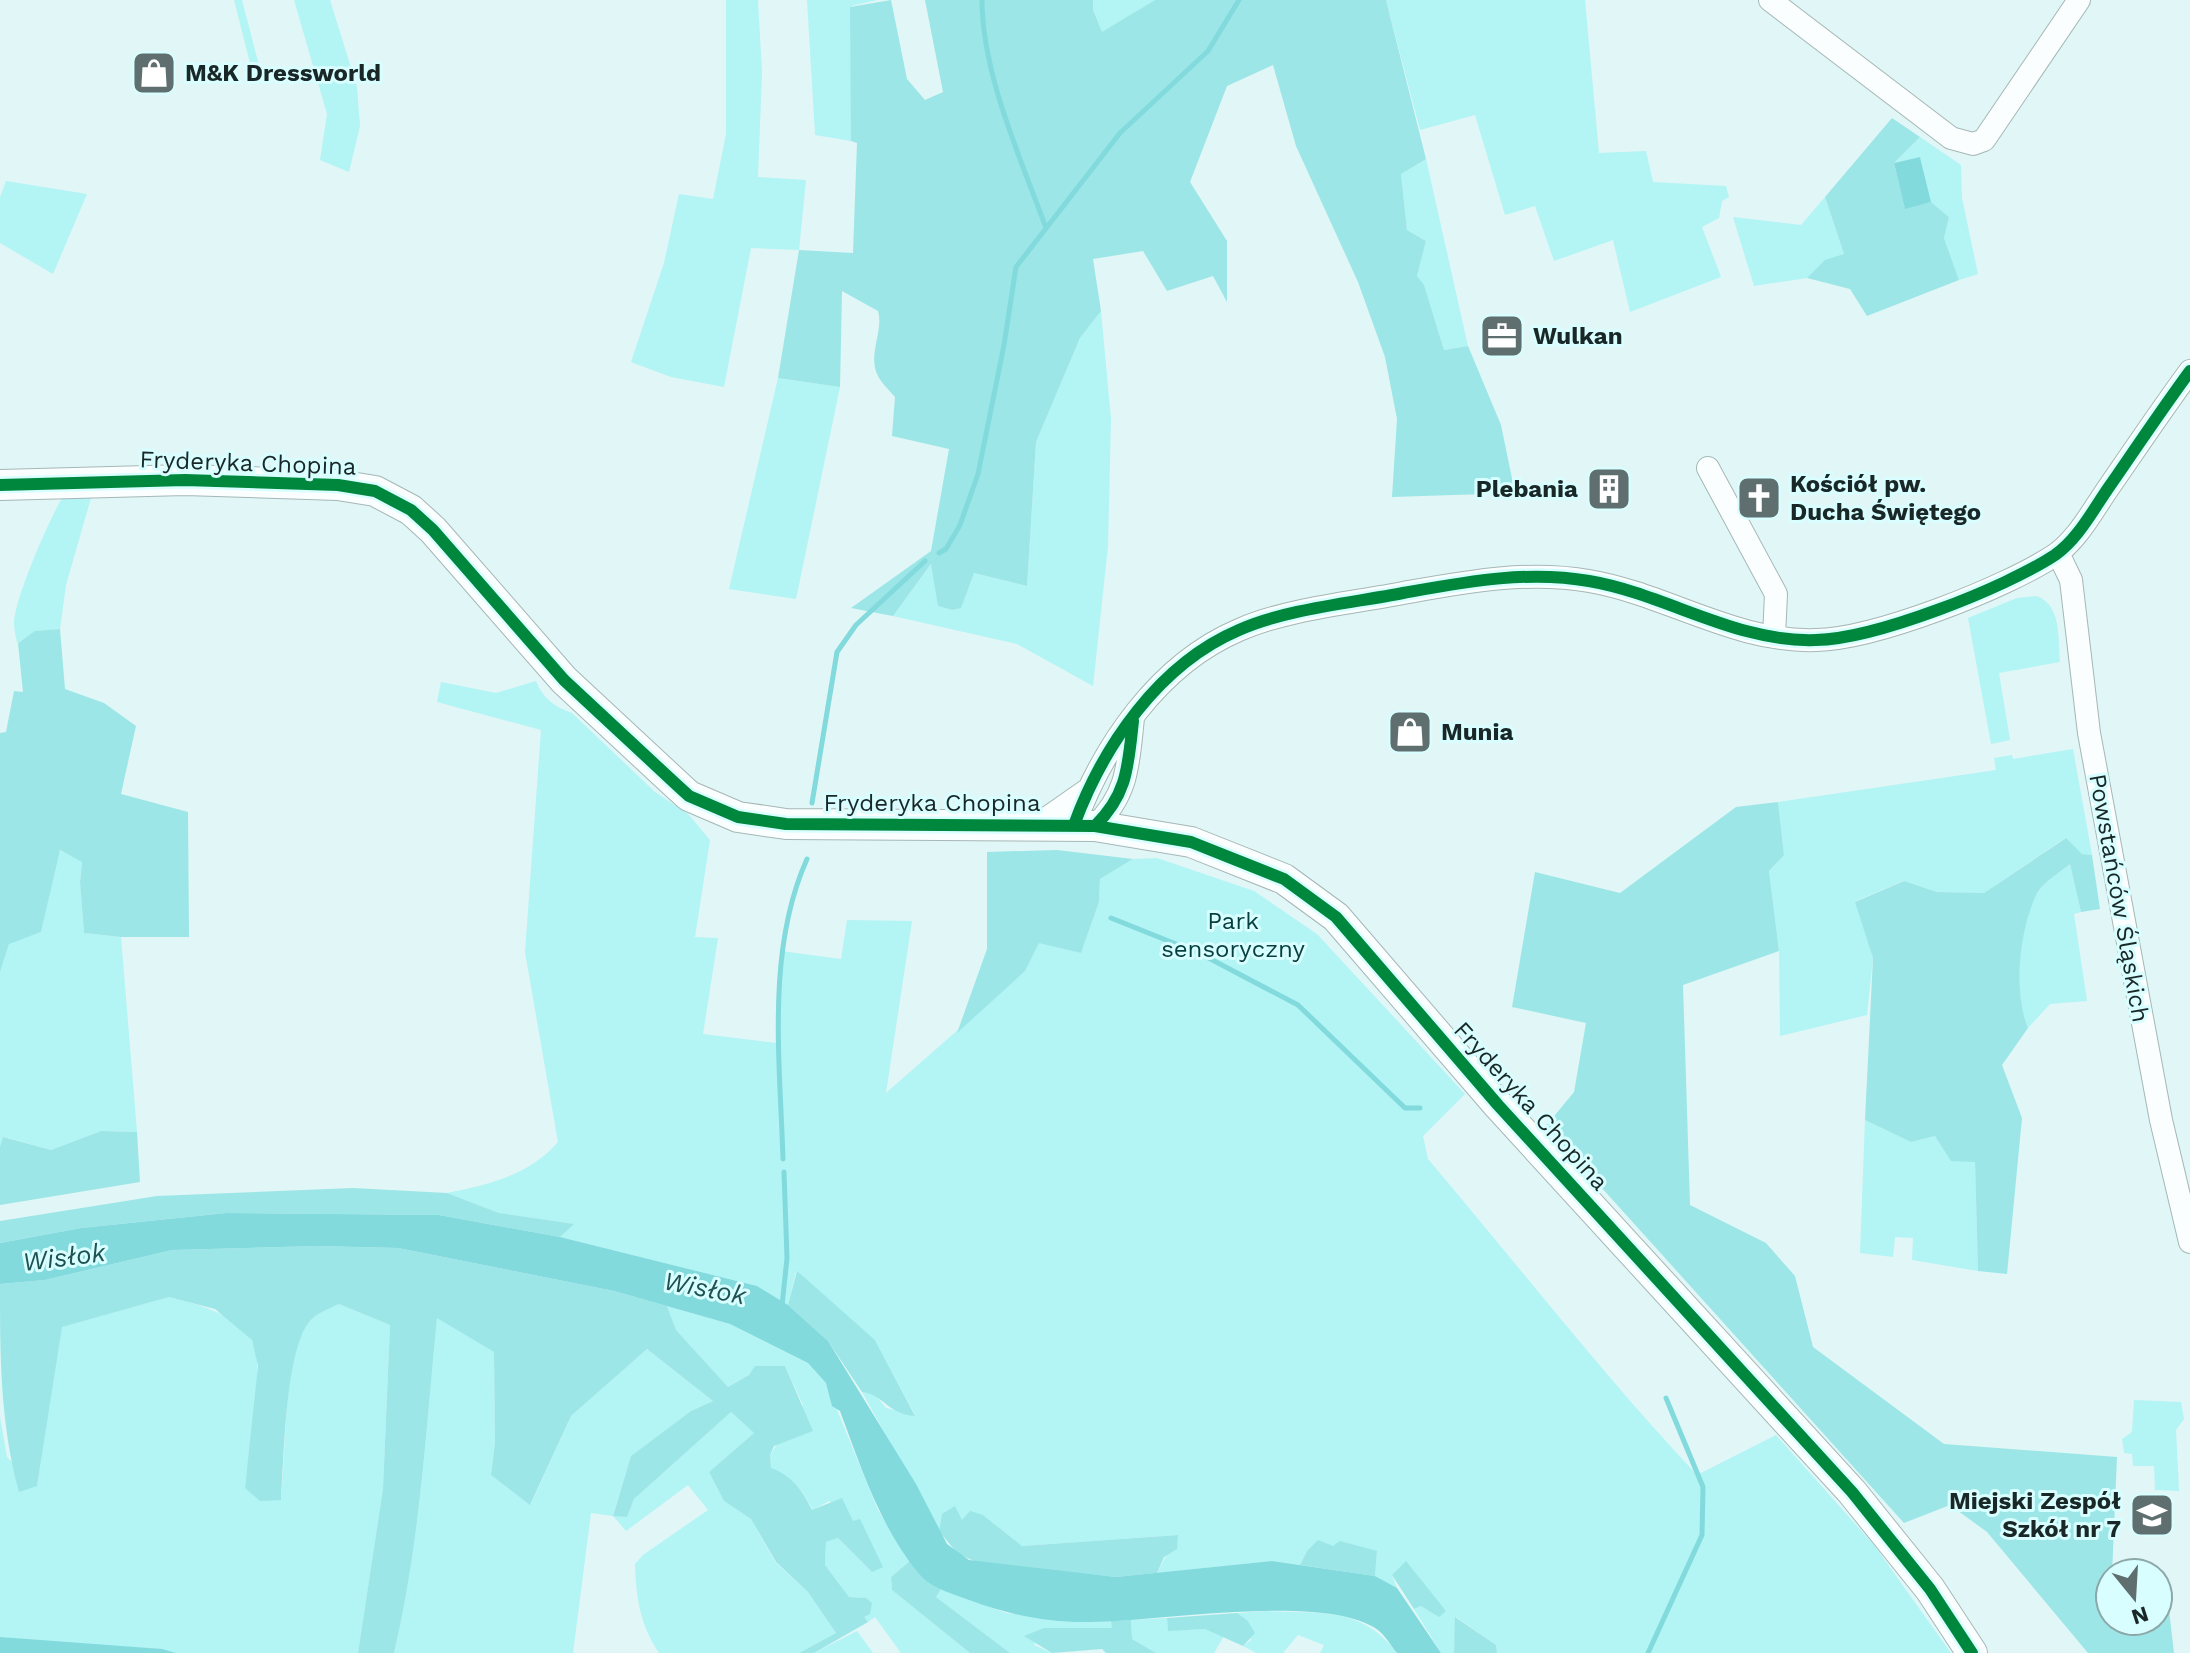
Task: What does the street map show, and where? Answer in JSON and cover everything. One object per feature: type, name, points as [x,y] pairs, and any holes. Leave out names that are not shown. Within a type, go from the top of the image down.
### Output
[{"type":"street","points":[[1770,0],[1951,138],[1973,144],[1984,140],[2079,0]]},
{"type":"street","points":[[1084,825],[1087,790],[1107,753],[1134,717],[1191,658],[1239,629],[1316,609],[1542,574],[1593,581],[1774,637],[1816,640],[1858,635],[1971,595],[2058,553],[2086,523],[2190,371]]},
{"type":"street","points":[[1708,468],[1776,594],[1774,637]]},
{"type":"street","name":"Fryderyka Chopina","points":[[0,485],[185,480],[338,485],[375,491],[411,510],[433,530],[564,680],[689,796],[738,817],[786,824],[1084,825],[1191,842],[1284,879],[1336,917],[1498,1105],[1888,1533],[1972,1653]]},
{"type":"street","name":"Powstańców Śląskich","points":[[2058,553],[2071,580],[2089,733],[2161,1120],[2190,1242]]},
{"type":"street","points":[[1084,825],[1112,809],[1122,792],[1134,717]]},
{"type":"street","points":[[1034,827],[1087,790]]},
{"type":"street","points":[[1122,792],[1135,816],[1155,834]]},
{"type":"green space","points":[[234,0],[242,0],[260,69],[252,71]]},
{"type":"green space","points":[[294,0],[330,0],[357,87],[360,126],[349,172],[320,160],[327,114]]},
{"type":"green space","points":[[726,0],[758,0],[762,73],[758,177],[806,180],[799,250],[751,248],[724,387],[671,377],[631,362],[664,263],[679,194],[713,199],[726,134]]},
{"type":"green space","points":[[807,0],[877,0],[851,6],[851,141],[815,135]]},
{"type":"green space","points":[[1093,0],[1155,0],[1102,33],[1093,10]]},
{"type":"green space","points":[[1386,0],[1585,0],[1599,153],[1646,151],[1653,182],[1726,186],[1729,197],[1722,201],[1719,218],[1702,227],[1721,277],[1630,312],[1613,240],[1554,261],[1535,206],[1505,215],[1475,115],[1420,130]]},
{"type":"green space","points":[[1920,137],[1961,165],[1962,198],[1978,274],[1959,280],[1944,238],[1949,217],[1931,202],[1920,157],[1894,163]]},
{"type":"green space","points":[[1426,159],[1468,346],[1444,350],[1424,286],[1417,276],[1426,241],[1407,230],[1401,174]]},
{"type":"green space","points":[[6,181],[87,194],[53,274],[0,243],[0,197]]},
{"type":"green space","points":[[1825,197],[1844,254],[1825,261],[1807,278],[1754,286],[1733,217],[1801,225]]},
{"type":"green space","points":[[1101,311],[1111,419],[1108,546],[1093,686],[1017,644],[893,616],[932,563],[938,606],[952,610],[961,607],[974,573],[1027,586],[1036,442],[1080,338]]},
{"type":"green space","points":[[778,378],[840,387],[796,599],[729,589]]},
{"type":"green space","points":[[65,493],[104,493],[106,498],[91,498],[66,585],[60,629],[36,631],[17,643],[14,624],[26,577]]},
{"type":"green space","points":[[2037,596],[2051,607],[2055,615],[2060,662],[1999,673],[2010,740],[1991,744],[1968,618],[2017,598]]},
{"type":"green space","name":"Park sensoryczny","points":[[536,681],[550,702],[572,713],[655,792],[688,814],[710,840],[695,937],[718,938],[703,1034],[777,1043],[781,951],[841,959],[847,920],[912,921],[886,1093],[1025,971],[1039,942],[1081,953],[1099,902],[1100,879],[1133,859],[1157,858],[1254,891],[1317,934],[1465,1094],[1423,1136],[1428,1159],[1628,1398],[1697,1475],[1776,1435],[1874,1545],[1951,1653],[1497,1653],[1496,1645],[1456,1617],[1454,1653],[1441,1653],[1414,1609],[1421,1606],[1439,1616],[1446,1610],[1392,1575],[1397,1588],[1375,1576],[1377,1551],[1333,1546],[1307,1551],[1300,1565],[1272,1561],[1157,1573],[1177,1535],[1022,1546],[983,1515],[962,1521],[942,1514],[939,1531],[862,1392],[875,1394],[886,1408],[915,1415],[875,1340],[796,1272],[788,1305],[757,1286],[560,1237],[573,1224],[499,1213],[447,1193],[493,1182],[521,1171],[558,1142],[525,952],[541,730],[437,702],[441,682],[496,693]]},
{"type":"green space","points":[[2073,749],[2092,855],[2082,854],[2065,838],[1984,893],[1937,892],[1903,881],[1856,901],[1873,958],[1867,1015],[1780,1036],[1779,951],[1769,871],[1784,855],[1778,802],[1996,770],[1994,758],[2012,755],[2013,759]]},
{"type":"green space","points":[[59,850],[82,861],[80,882],[84,933],[121,937],[137,1132],[101,1131],[51,1150],[4,1137],[0,1147],[0,972],[9,943],[41,932]]},
{"type":"green space","points":[[2070,864],[2081,912],[2074,914],[2087,1001],[2050,1004],[2028,1028],[2019,979],[2025,924],[2040,889]]},
{"type":"green space","points":[[1865,1120],[1911,1142],[1935,1136],[1975,1162],[1978,1271],[1912,1260],[1913,1238],[1895,1237],[1893,1257],[1860,1253]]},
{"type":"green space","points":[[169,1297],[224,1316],[251,1339],[255,1351],[257,1388],[245,1488],[281,1500],[291,1377],[303,1333],[312,1319],[339,1304],[390,1325],[383,1489],[358,1653],[176,1653],[0,1637],[0,1417],[7,1457],[37,1486],[61,1327]]},
{"type":"green space","points":[[667,1306],[730,1324],[808,1363],[826,1383],[878,1510],[910,1561],[891,1577],[892,1590],[970,1653],[901,1653],[875,1617],[868,1622],[863,1617],[866,1598],[849,1597],[825,1565],[826,1542],[838,1538],[872,1572],[853,1521],[829,1501],[813,1510],[796,1485],[771,1469],[770,1455],[803,1405],[785,1366],[749,1375],[728,1387],[676,1330]]},
{"type":"green space","points":[[437,1317],[494,1352],[495,1443],[491,1475],[531,1504],[571,1416],[647,1349],[713,1401],[691,1411],[631,1456],[613,1515],[627,1517],[634,1499],[731,1412],[754,1433],[709,1472],[724,1501],[751,1519],[775,1562],[808,1592],[836,1633],[799,1653],[659,1653],[647,1632],[640,1610],[635,1564],[643,1555],[708,1510],[688,1485],[626,1531],[613,1516],[591,1513],[573,1653],[394,1653],[416,1528]]},
{"type":"green space","points":[[2134,1400],[2181,1402],[2184,1419],[2176,1430],[2179,1491],[2155,1490],[2154,1466],[2133,1466],[2132,1454],[2124,1453],[2122,1439],[2132,1432]]},
{"type":"green space","points":[[941,1589],[1006,1613],[1087,1622],[1111,1621],[1113,1628],[1044,1628],[1034,1645],[1052,1653],[1010,1653],[936,1597]]},
{"type":"green space","points":[[1237,1613],[1322,1613],[1354,1620],[1369,1627],[1397,1653],[1320,1653],[1324,1645],[1298,1635],[1283,1653],[1256,1653],[1243,1646],[1251,1640],[1247,1620]]},
{"type":"green space","points":[[1167,1618],[1168,1630],[1205,1629],[1224,1636],[1214,1653],[1156,1653],[1132,1639],[1131,1620]]},
{"type":"green space","points":[[857,1631],[873,1653],[814,1653]]},
{"type":"shaded area","points":[[891,0],[907,79],[925,100],[943,92],[925,0],[1093,0],[1093,10],[1102,32],[1155,0],[1386,0],[1426,159],[1401,174],[1407,230],[1426,241],[1417,276],[1424,285],[1444,350],[1468,346],[1501,425],[1515,493],[1392,497],[1397,419],[1385,357],[1358,282],[1296,146],[1273,65],[1227,86],[1190,182],[1227,241],[1227,302],[1213,276],[1167,291],[1143,251],[1093,259],[1101,311],[1080,338],[1036,442],[1027,586],[974,573],[961,608],[952,610],[938,606],[931,564],[893,616],[851,608],[931,551],[949,449],[892,436],[895,397],[878,376],[874,360],[878,311],[842,291],[840,387],[778,378],[799,250],[853,253],[857,143],[851,141],[850,7]]},
{"type":"shaded area","points":[[1892,118],[1920,137],[1894,163],[1905,208],[1931,202],[1949,217],[1944,238],[1959,280],[1867,316],[1850,289],[1807,278],[1825,260],[1844,254],[1825,197]]},
{"type":"shaded area","points":[[60,629],[65,689],[104,703],[136,726],[121,794],[188,812],[189,937],[121,937],[84,933],[80,882],[82,862],[60,850],[41,932],[9,944],[0,972],[0,733],[6,732],[14,691],[23,692],[18,643],[35,631]]},
{"type":"shaded area","points":[[1778,802],[1784,855],[1769,871],[1779,951],[1683,985],[1690,1205],[1766,1243],[1795,1276],[1813,1347],[1944,1444],[2117,1457],[2113,1557],[2094,1557],[2094,1637],[2172,1637],[2174,1653],[2088,1653],[1987,1532],[1950,1505],[1904,1523],[1546,1126],[1574,1092],[1586,1023],[1512,1007],[1535,872],[1620,893],[1736,807]]},
{"type":"shaded area","points":[[2066,838],[2082,854],[2092,855],[2100,909],[2081,912],[2070,864],[2040,889],[2031,908],[2020,960],[2023,1013],[2028,1028],[2002,1065],[2022,1118],[2007,1274],[1978,1271],[1975,1162],[1951,1161],[1935,1136],[1911,1142],[1865,1120],[1873,958],[1855,902],[1904,881],[1937,892],[1984,893]]},
{"type":"shaded area","points":[[1057,850],[1133,859],[1100,879],[1099,902],[1081,953],[1039,943],[1025,971],[957,1033],[987,949],[987,852]]},
{"type":"shaded area","points":[[101,1131],[137,1132],[140,1182],[0,1205],[0,1147],[3,1137],[51,1150]]},
{"type":"shaded area","points":[[353,1188],[447,1193],[499,1213],[574,1224],[560,1237],[439,1215],[226,1213],[81,1228],[0,1243],[0,1221],[157,1196]]},
{"type":"shaded area","points":[[316,1246],[398,1248],[614,1291],[667,1306],[676,1330],[728,1387],[749,1375],[755,1366],[785,1366],[813,1431],[774,1446],[770,1455],[771,1468],[796,1484],[812,1510],[842,1498],[853,1521],[860,1519],[883,1567],[872,1572],[838,1538],[826,1542],[825,1565],[849,1597],[866,1598],[872,1603],[870,1614],[864,1617],[868,1622],[814,1653],[799,1653],[836,1633],[808,1592],[776,1562],[751,1519],[724,1501],[709,1472],[754,1433],[731,1412],[634,1499],[627,1517],[613,1516],[631,1456],[691,1411],[713,1401],[647,1349],[571,1416],[530,1505],[491,1475],[495,1443],[494,1352],[437,1318],[416,1528],[394,1653],[358,1653],[383,1489],[390,1325],[339,1304],[312,1319],[303,1332],[291,1377],[281,1500],[260,1501],[245,1488],[258,1366],[252,1340],[215,1309],[169,1297],[62,1327],[37,1486],[19,1492],[5,1415],[0,1284],[45,1280],[172,1250]]},
{"type":"shaded area","points":[[797,1271],[875,1340],[915,1416],[898,1412],[876,1397],[862,1392],[828,1341],[788,1305]]},
{"type":"shaded area","points":[[955,1506],[962,1520],[970,1511],[983,1515],[1022,1546],[1178,1535],[1177,1549],[1164,1557],[1157,1573],[1116,1577],[979,1563],[958,1554],[939,1531],[942,1514]]},
{"type":"shaded area","points":[[1318,1540],[1333,1546],[1340,1541],[1377,1551],[1375,1576],[1300,1565],[1307,1551]]},
{"type":"shaded area","points":[[910,1561],[921,1576],[941,1589],[936,1597],[1010,1653],[970,1653],[892,1590],[891,1577]]},
{"type":"shaded area","points":[[1406,1561],[1446,1611],[1439,1617],[1421,1606],[1414,1609],[1392,1575]]},
{"type":"shaded area","points":[[1237,1613],[1247,1620],[1255,1633],[1243,1646],[1205,1629],[1168,1631],[1167,1618]]},
{"type":"shaded area","points":[[1455,1617],[1496,1645],[1497,1653],[1454,1653]]},
{"type":"shaded area","points":[[1131,1620],[1132,1639],[1156,1653],[1106,1653],[1102,1649],[1052,1653],[1024,1636],[1044,1628],[1112,1628],[1111,1621]]},
{"type":"water","points":[[1920,157],[1931,202],[1905,209],[1894,163]]},
{"type":"water","name":"Wisłok","points":[[226,1213],[439,1215],[560,1237],[757,1286],[788,1305],[828,1341],[916,1484],[947,1544],[969,1560],[1116,1577],[1272,1561],[1375,1576],[1397,1588],[1441,1653],[1397,1653],[1378,1630],[1353,1619],[1320,1613],[1240,1612],[1120,1621],[1061,1621],[986,1606],[930,1584],[919,1574],[893,1537],[873,1496],[840,1411],[832,1406],[826,1383],[808,1363],[730,1324],[614,1291],[398,1248],[316,1246],[172,1250],[45,1280],[0,1284],[0,1243],[81,1228]]},
{"type":"water","points":[[0,1637],[162,1649],[176,1653],[0,1653]]},
{"type":"waterway","points":[[982,0],[988,57],[996,86],[1046,228]]},
{"type":"waterway","points":[[939,553],[946,549],[960,525],[978,474],[1016,267],[1120,133],[1208,51],[1239,0]]},
{"type":"waterway","points":[[812,803],[837,652],[856,625],[925,561]]},
{"type":"waterway","points":[[783,1159],[778,1045],[781,968],[794,894],[807,859]]},
{"type":"waterway","points":[[1111,918],[1201,954],[1298,1005],[1405,1108],[1420,1108]]},
{"type":"waterway","points":[[782,1306],[787,1258],[784,1172]]},
{"type":"waterway","points":[[1648,1653],[1702,1535],[1703,1487],[1666,1398]]},
{"type":"cycle path","points":[[1074,825],[1086,795],[1118,738],[1159,686],[1210,645],[1239,630],[1277,617],[1450,585],[1519,577],[1566,578],[1618,587],[1729,626],[1786,639],[1841,637],[1939,610],[2033,568],[2071,541],[2190,371]]},
{"type":"cycle path","points":[[0,485],[185,480],[338,485],[375,491],[411,510],[433,530],[564,680],[689,796],[738,817],[786,824],[1095,826],[1191,842],[1284,879],[1336,917],[1498,1105],[1852,1492],[1930,1589],[1972,1653]]},
{"type":"cycle path","points":[[1095,826],[1120,790],[1133,721]]},
{"type":"place","name":"M&K Dressworld","points":[[154,73]]},
{"type":"place","name":"Wulkan","points":[[1502,336]]},
{"type":"place","name":"Plebania","points":[[1609,489]]},
{"type":"place","name":"Kościół pw. Ducha Świętego","points":[[1759,498]]},
{"type":"place","name":"Munia","points":[[1410,732]]},
{"type":"place","name":"Miejski Zespół Szkół nr 7","points":[[2152,1515]]}]
